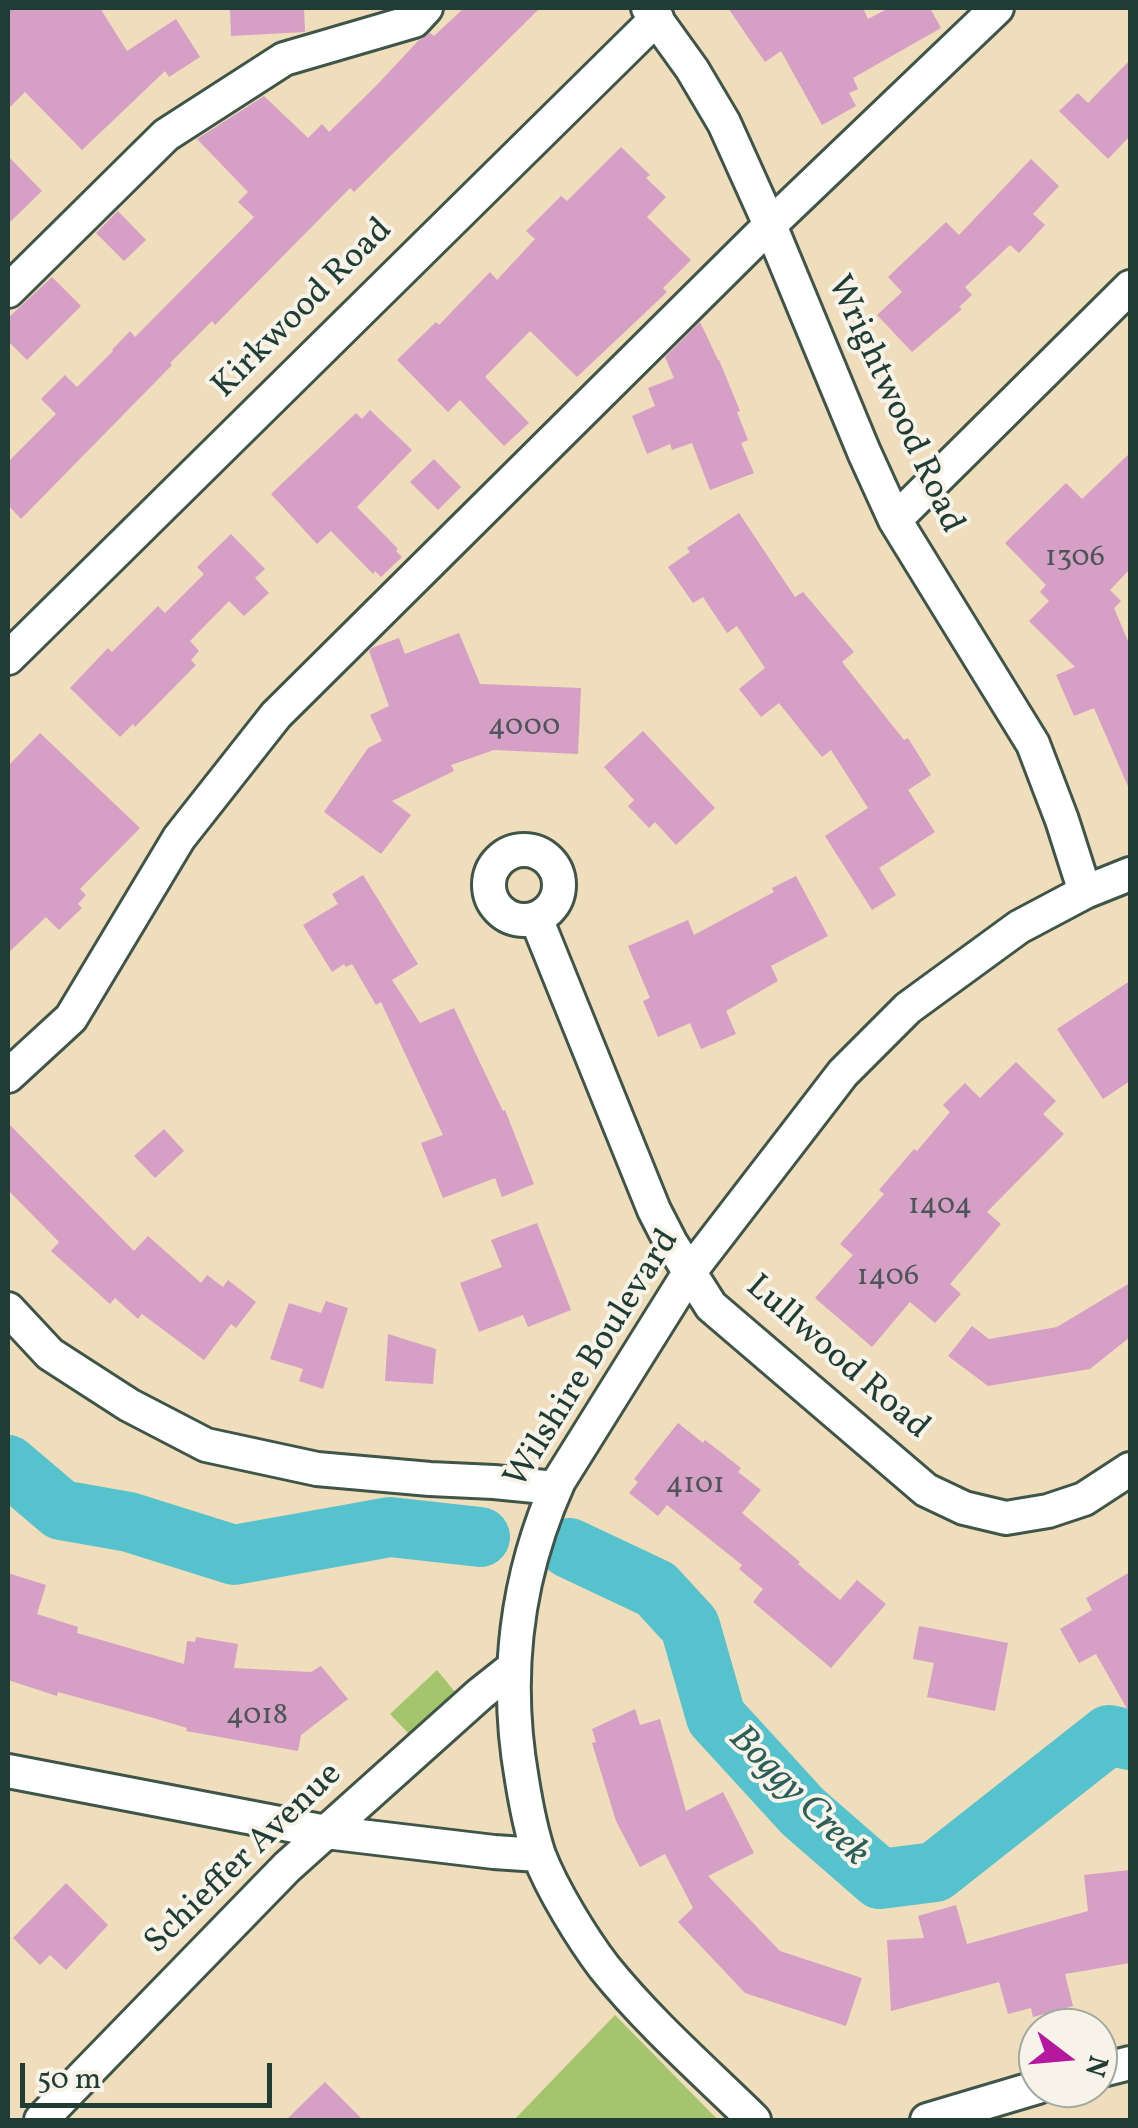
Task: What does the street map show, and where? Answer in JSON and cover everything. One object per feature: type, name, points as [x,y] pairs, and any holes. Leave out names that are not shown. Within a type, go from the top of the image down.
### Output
[{"type":"street","points":[[8,291],[166,134],[284,59],[414,21],[426,8]]},
{"type":"street","points":[[8,1076],[70,1018],[179,838],[276,716],[770,225],[997,8]]},
{"type":"street","name":"Wrightwood Road","points":[[653,13],[724,124],[895,520],[1033,744],[1085,892]]},
{"type":"street","name":"Kirkwood Road","points":[[8,658],[653,13]]},
{"type":"street","points":[[895,520],[1130,287]]},
{"type":"street","name":"Wilshire Boulevard","points":[[757,2119],[640,2010],[602,1964],[572,1919],[539,1855],[516,1742],[514,1667],[529,1560],[555,1488],[690,1273],[843,1073],[908,1008],[1019,927],[1085,892],[1130,874]]},
{"type":"street","name":"Lullwood Road","points":[[536,918],[654,1210],[670,1243],[712,1306],[926,1490],[964,1508],[1006,1518],[1048,1512],[1084,1499],[1130,1469]]},
{"type":"street","points":[[8,1309],[50,1354],[206,1446],[317,1469],[555,1488]]},
{"type":"street","name":"Schieffer Avenue","points":[[41,2120],[287,1867],[514,1667]]},
{"type":"street","points":[[8,1771],[326,1832],[539,1855]]},
{"type":"street","points":[[927,2120],[1018,2092]]},
{"type":"green space","points":[[437,1670],[455,1692],[410,1735],[390,1714]]},
{"type":"green space","points":[[615,2015],[718,2120],[514,2120]]},
{"type":"building","points":[[8,8],[100,8],[127,51],[176,19],[200,57],[169,77],[165,71],[82,150],[25,92],[8,109]]},
{"type":"building","points":[[230,8],[304,8],[305,32],[231,36]]},
{"type":"building","points":[[464,8],[540,8],[354,192],[350,188],[215,325],[212,321],[21,519],[8,505],[8,462],[56,414],[41,399],[65,375],[77,387],[130,331],[135,337],[254,217],[238,202],[248,192],[197,139],[264,96],[308,138],[322,124],[329,132],[418,41],[430,33],[434,36]]},
{"type":"building","points":[[728,8],[863,8],[868,19],[889,8],[930,8],[941,28],[853,78],[858,89],[849,93],[856,106],[822,125],[781,51],[765,62]]},
{"type":"building","points":[[1130,60],[1130,136],[1108,159],[1059,111],[1078,93],[1088,103]]},
{"type":"building","points":[[621,147],[666,197],[647,217],[691,260],[663,288],[667,292],[577,377],[530,331],[485,377],[529,423],[504,446],[460,400],[448,412],[397,360],[436,322],[439,325],[490,272],[497,280],[535,239],[526,231],[561,196],[567,201]]},
{"type":"building","points":[[8,156],[42,191],[8,224]]},
{"type":"building","points":[[1031,159],[1059,186],[1033,214],[1045,225],[1019,253],[1010,245],[965,287],[972,295],[959,307],[962,309],[912,352],[877,315],[902,292],[888,277],[946,222],[959,235]]},
{"type":"building","points":[[118,211],[146,240],[124,261],[96,233]]},
{"type":"building","points":[[52,277],[81,306],[27,360],[8,341],[8,318]]},
{"type":"building","points":[[700,322],[740,411],[737,412],[748,440],[741,443],[754,473],[710,490],[692,443],[672,450],[670,444],[647,454],[632,416],[655,406],[648,388],[674,378],[665,357]]},
{"type":"building","points":[[370,410],[412,450],[357,507],[402,557],[381,577],[375,571],[373,574],[331,531],[317,544],[271,494],[356,413],[362,419]]},
{"type":"building","points":[[1130,453],[1130,569],[1110,590],[1121,601],[1114,608],[1130,646],[1130,791],[1094,708],[1074,716],[1056,675],[1075,667],[1029,621],[1049,601],[1040,592],[1046,585],[1005,543],[1066,483],[1082,499]]},
{"type":"building","points":[[434,459],[461,487],[438,510],[410,482]]},
{"type":"building","points":[[739,513],[795,597],[803,592],[854,652],[842,662],[904,740],[908,738],[931,775],[908,790],[935,832],[879,868],[896,895],[872,910],[825,836],[868,808],[831,750],[822,757],[779,703],[761,717],[739,689],[765,668],[737,626],[727,633],[703,597],[693,603],[668,567],[690,552],[687,548]]},
{"type":"building","points":[[231,534],[265,569],[255,578],[269,593],[244,616],[229,601],[190,641],[199,651],[191,660],[196,665],[135,727],[133,724],[120,737],[70,688],[108,648],[112,652],[158,606],[165,613],[204,574],[197,567]]},
{"type":"building","points":[[459,633],[480,684],[581,688],[578,754],[494,750],[451,765],[454,771],[392,801],[411,815],[381,854],[324,812],[368,748],[382,741],[370,715],[389,706],[369,651],[399,638],[405,654]]},
{"type":"building","points":[[643,731],[715,808],[676,845],[655,822],[649,828],[628,806],[634,800],[604,767]]},
{"type":"building","points":[[40,733],[140,828],[80,889],[86,895],[78,904],[82,908],[59,930],[46,917],[8,953],[8,766]]},
{"type":"building","points":[[363,875],[418,964],[392,980],[420,1023],[454,1008],[505,1110],[534,1184],[502,1197],[495,1178],[443,1198],[421,1143],[443,1135],[381,1002],[376,1005],[352,964],[332,972],[303,925],[338,904],[332,894]]},
{"type":"building","points":[[796,876],[828,936],[771,966],[778,981],[726,1011],[736,1034],[701,1049],[690,1023],[658,1037],[643,1001],[650,998],[628,946],[688,920],[694,935]]},
{"type":"building","points":[[1130,981],[1130,1081],[1103,1099],[1057,1029]]},
{"type":"building","points":[[1016,1062],[1056,1101],[1043,1114],[1064,1134],[987,1212],[1001,1224],[950,1284],[961,1294],[935,1323],[910,1302],[872,1347],[815,1298],[853,1255],[840,1244],[884,1194],[879,1190],[950,1112],[943,1105],[965,1083],[980,1098]]},
{"type":"building","points":[[8,1123],[134,1251],[148,1236],[201,1283],[207,1275],[223,1287],[228,1280],[256,1302],[236,1328],[231,1324],[204,1360],[142,1314],[138,1319],[115,1298],[110,1304],[51,1251],[59,1242],[8,1190]]},
{"type":"building","points":[[164,1129],[184,1151],[155,1178],[134,1156]]},
{"type":"building","points":[[537,1223],[571,1310],[528,1327],[523,1315],[479,1332],[460,1283],[502,1267],[491,1240]]},
{"type":"building","points":[[1130,1283],[1130,1337],[1090,1369],[988,1386],[948,1356],[972,1326],[989,1339],[1057,1327]]},
{"type":"building","points":[[326,1301],[348,1308],[323,1389],[299,1381],[303,1369],[270,1359],[289,1303],[321,1313]]},
{"type":"building","points":[[388,1334],[436,1349],[433,1384],[385,1381]]},
{"type":"building","points":[[678,1423],[741,1468],[738,1472],[761,1490],[742,1513],[798,1564],[840,1600],[857,1580],[886,1604],[831,1668],[753,1602],[763,1589],[739,1569],[742,1565],[667,1505],[658,1516],[629,1493],[638,1482],[634,1479]]},
{"type":"building","points":[[1130,1572],[1130,1714],[1096,1654],[1079,1663],[1060,1629],[1092,1610],[1086,1598]]},
{"type":"building","points":[[8,1573],[46,1585],[37,1614],[78,1627],[77,1633],[184,1664],[187,1641],[195,1642],[196,1637],[238,1644],[234,1668],[311,1672],[321,1666],[348,1699],[301,1735],[298,1751],[186,1731],[187,1728],[150,1717],[58,1692],[57,1696],[8,1680]]},
{"type":"building","points":[[919,1626],[1008,1643],[995,1711],[927,1697],[934,1663],[913,1659]]},
{"type":"building","points":[[635,1709],[640,1725],[660,1719],[686,1811],[723,1792],[754,1853],[708,1876],[780,1951],[862,1978],[846,2026],[745,1993],[678,1922],[693,1908],[665,1854],[640,1867],[616,1821],[592,1743],[596,1742],[592,1729]]},
{"type":"building","points":[[1130,1870],[1130,1963],[1065,1974],[1073,2006],[1018,2008],[1008,2014],[999,1982],[891,2011],[887,1940],[924,1938],[918,1916],[956,1905],[967,1944],[1088,1911],[1084,1875]]},
{"type":"building","points":[[66,1883],[108,1925],[66,1970],[50,1955],[40,1965],[13,1938]]},
{"type":"building","points":[[325,2082],[363,2120],[286,2120]]},
{"type":"waterway","name":"Boggy Creek","points":[[8,1465],[61,1510],[129,1522],[234,1555],[390,1527],[480,1537]]},
{"type":"waterway","name":"Boggy Creek","points":[[569,1548],[656,1589],[690,1626],[716,1717],[803,1812],[880,1879],[935,1872],[1109,1735],[1130,1740]]}]
